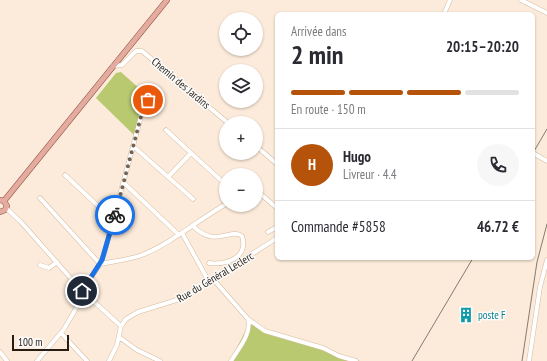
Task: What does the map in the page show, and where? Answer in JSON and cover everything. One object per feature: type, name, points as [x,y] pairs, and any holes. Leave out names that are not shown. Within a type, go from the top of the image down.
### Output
[{"type":"main road","points":[[0,212],[4,211],[7,206],[2,200],[167,0]]},
{"type":"street","points":[[445,12],[450,0]]},
{"type":"street","points":[[521,0],[547,13]]},
{"type":"street","name":"Chemin des Jardins","points":[[113,66],[122,65],[136,51],[142,51],[220,116]]},
{"type":"street","points":[[37,361],[61,333],[100,264],[124,183],[143,109],[148,100]]},
{"type":"street","points":[[166,130],[219,179]]},
{"type":"street","points":[[134,146],[193,199]]},
{"type":"street","points":[[263,152],[275,162]]},
{"type":"street","points":[[168,177],[191,153]]},
{"type":"street","points":[[535,154],[547,161]]},
{"type":"street","points":[[65,174],[113,220]]},
{"type":"street","points":[[124,183],[181,234],[211,280],[248,319],[265,331],[323,348],[339,356],[356,361]]},
{"type":"street","points":[[263,196],[275,206]]},
{"type":"street","points":[[40,198],[100,264]]},
{"type":"street","points":[[6,208],[84,292],[121,326],[120,337],[109,361]]},
{"type":"street","points":[[100,264],[143,255],[181,234],[219,208]]},
{"type":"street","points":[[193,226],[200,232],[209,236],[220,237],[236,233],[240,234],[242,238],[241,251],[235,259],[224,264],[209,263]]},
{"type":"street","points":[[268,232],[275,228]]},
{"type":"street","name":"Rue du Général Leclerc","points":[[121,326],[126,319],[134,314],[180,300],[275,239]]},
{"type":"street","points":[[530,361],[540,287],[547,260]]},
{"type":"street","points":[[40,265],[49,268],[57,262]]},
{"type":"street","points":[[231,361],[247,332],[249,326],[248,319]]},
{"type":"street","points":[[61,333],[87,361]]},
{"type":"street","points":[[120,337],[137,350],[160,361]]},
{"type":"street","points":[[0,352],[8,361]]},
{"type":"green space","points":[[121,72],[142,91],[144,97],[134,135],[96,98],[116,73]]},
{"type":"green space","points":[[249,324],[360,361],[230,361]]},
{"type":"railway","points":[[535,150],[547,129]]},
{"type":"railway","points":[[522,361],[537,262],[547,224]]},
{"type":"railway","points":[[412,361],[472,260]]},
{"type":"way so far","points":[[115,215],[143,109],[148,100]]},
{"type":"place","name":"poste F","points":[[466,315]]},
{"type":"route","points":[[82,291],[102,260],[115,215]]}]
